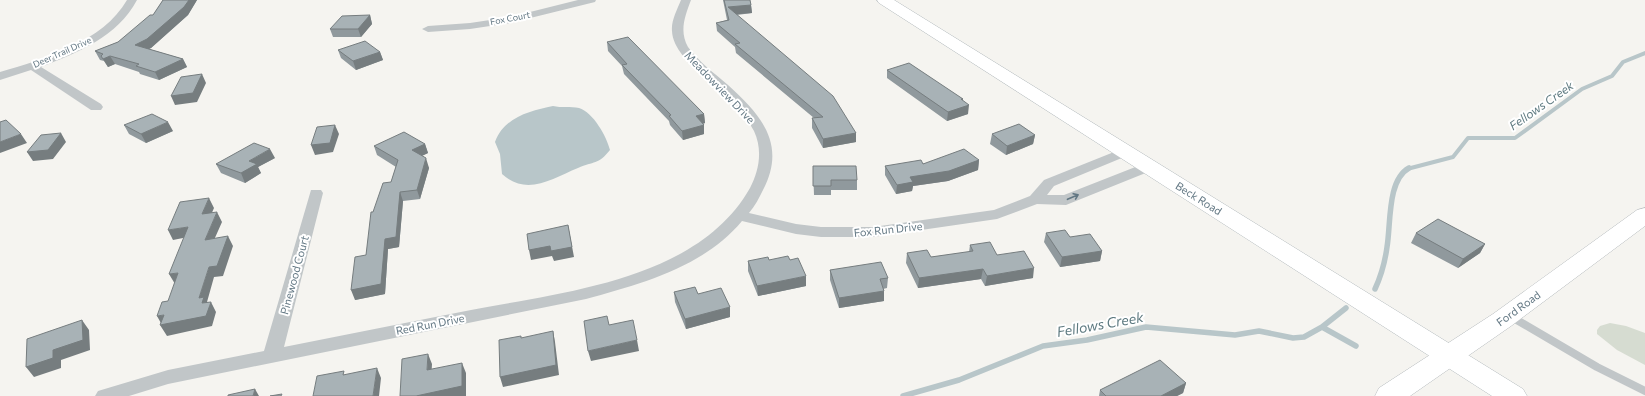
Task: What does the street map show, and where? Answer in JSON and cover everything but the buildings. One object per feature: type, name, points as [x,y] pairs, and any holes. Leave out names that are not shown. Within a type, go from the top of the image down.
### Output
[{"type":"main road","name":"Beck Road","points":[[884,0],[1513,396]]},
{"type":"main road","name":"Ford Road","points":[[1389,396],[1508,315],[1645,215]]},
{"type":"street","name":"Deer Trail Drive","points":[[0,76],[32,66],[98,36],[123,16],[132,0]]},
{"type":"street","name":"Fox Court","points":[[428,29],[470,26],[510,20],[591,0]]},
{"type":"street","name":"Meadowview Drive","points":[[686,0],[677,25],[679,42],[694,62],[748,112],[758,125],[765,141],[766,156],[762,177],[756,194],[740,216]]},
{"type":"street","points":[[32,66],[96,107]]},
{"type":"street","name":"Fox Run Drive","points":[[740,216],[796,229],[821,232],[873,232],[997,214],[1035,198],[1049,183],[1124,152]]},
{"type":"street","name":"Fox Run Drive","points":[[1035,198],[1066,200],[1148,167]]},
{"type":"street","name":"Pinewood Court","points":[[272,356],[316,194]]},
{"type":"street","name":"Red Run Drive","points":[[105,396],[168,377],[586,293],[623,283],[657,271],[694,252],[719,235],[740,216]]},
{"type":"lane","points":[[1508,315],[1597,367],[1645,391]]},
{"type":"shaded area","points":[[553,106],[576,107],[584,110],[599,126],[610,150],[596,162],[550,180],[530,185],[511,181],[502,174],[500,154],[495,142],[499,133],[511,121],[519,116]]},
{"type":"shaded area","points":[[1610,323],[1626,326],[1645,333],[1645,365],[1617,350],[1597,334],[1597,330],[1600,326]]},
{"type":"waterway","name":"Fellows Creek","points":[[1408,169],[1453,157],[1468,138],[1515,138],[1582,89],[1612,76],[1623,62],[1645,53]]},
{"type":"waterway","name":"Fellows Creek","points":[[1375,289],[1385,258],[1393,192],[1402,174],[1408,169]]},
{"type":"waterway","name":"Fellows Creek","points":[[1322,327],[1346,308]]},
{"type":"waterway","name":"Fellows Creek","points":[[903,396],[959,380],[1043,346],[1087,340],[1146,327],[1235,335],[1259,331],[1293,338],[1304,337],[1322,327]]},
{"type":"waterway","points":[[1322,327],[1356,346]]}]
